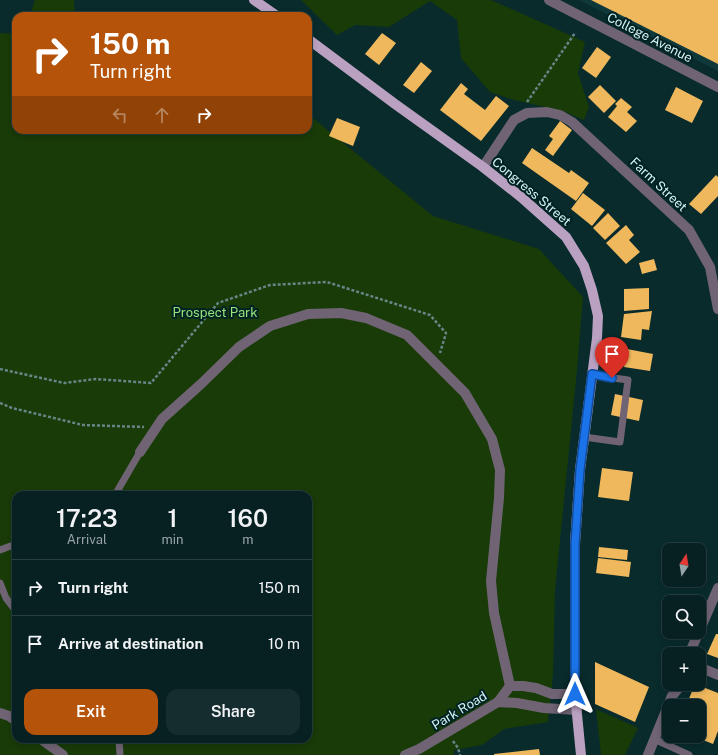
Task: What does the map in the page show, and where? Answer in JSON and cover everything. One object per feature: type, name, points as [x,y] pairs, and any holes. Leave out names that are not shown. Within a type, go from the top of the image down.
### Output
[{"type":"main road","points":[[254,0],[271,12]]},
{"type":"main road","name":"Congress Street","points":[[312,42],[483,167],[521,197],[566,237],[584,266],[592,290],[598,316],[597,338],[580,470],[575,544],[575,694],[581,755]]},
{"type":"street","name":"College Avenue","points":[[549,0],[718,87]]},
{"type":"street","name":"Farm Street","points":[[514,120],[527,113],[541,112],[560,114],[572,122],[690,230],[710,267],[718,309]]},
{"type":"street","points":[[483,167],[514,120]]},
{"type":"street","points":[[140,452],[162,419],[239,346],[270,326],[308,314],[341,313],[366,318],[407,335],[466,393],[492,439],[500,470],[499,498],[491,581],[494,612],[510,686],[498,702]]},
{"type":"street","points":[[706,616],[718,588]]},
{"type":"street","points":[[706,670],[718,675]]},
{"type":"street","points":[[510,686],[536,688],[552,694],[575,694]]},
{"type":"street","points":[[648,755],[672,696],[676,691]]},
{"type":"street","name":"Park Road","points":[[405,755],[419,749],[498,702],[517,703],[544,708],[576,710]]},
{"type":"street","points":[[0,713],[12,718]]},
{"type":"street","points":[[46,743],[63,755]]},
{"type":"lane","points":[[584,437],[620,442],[628,380],[592,374]]},
{"type":"lane","points":[[117,491],[140,452]]},
{"type":"lane","points":[[0,550],[12,546]]},
{"type":"lane","points":[[0,583],[6,598],[12,606]]},
{"type":"lane","points":[[654,739],[689,755]]},
{"type":"lane","points":[[119,743],[120,755]]},
{"type":"path","points":[[514,120],[575,33]]},
{"type":"path","points":[[0,403],[12,408],[83,425],[146,427],[162,419]]},
{"type":"shaded area","points":[[579,0],[718,0],[718,71]]},
{"type":"green space","points":[[35,0],[74,0],[75,12],[31,12]]},
{"type":"green space","points":[[301,0],[491,0],[585,42],[578,73],[589,107],[584,120],[563,111],[514,100],[490,92],[461,58],[457,20],[430,1],[389,27],[355,25],[337,35]]},
{"type":"green space","name":"Prospect Park","points":[[0,33],[12,34],[12,134],[312,134],[312,117],[433,216],[539,249],[583,297],[555,590],[553,675],[548,722],[504,729],[482,745],[454,750],[454,755],[0,755]]},
{"type":"green space","points":[[596,709],[638,728],[625,755],[601,755]]},
{"type":"building","points":[[591,0],[718,0],[718,64]]},
{"type":"building","points":[[382,33],[396,43],[379,65],[365,54]]},
{"type":"building","points":[[597,47],[611,57],[596,78],[582,68]]},
{"type":"building","points":[[421,62],[432,71],[414,93],[403,85]]},
{"type":"building","points":[[461,83],[468,89],[464,94],[485,110],[496,96],[509,106],[481,141],[440,110]]},
{"type":"building","points":[[600,85],[616,101],[604,113],[588,97]]},
{"type":"building","points":[[676,87],[703,101],[692,123],[665,110]]},
{"type":"building","points":[[621,98],[632,107],[627,112],[637,121],[626,132],[608,117],[617,106],[615,104]]},
{"type":"building","points":[[337,118],[360,127],[353,146],[329,136]]},
{"type":"building","points":[[560,121],[572,130],[553,156],[545,150],[553,139],[549,136]]},
{"type":"building","points":[[532,148],[569,173],[571,170],[589,183],[576,201],[522,163]]},
{"type":"building","points":[[716,175],[718,177],[718,196],[701,214],[689,204]]},
{"type":"building","points":[[583,193],[605,210],[592,226],[571,209]]},
{"type":"building","points":[[608,213],[620,226],[605,240],[593,228]]},
{"type":"building","points":[[626,225],[634,235],[629,240],[640,252],[626,264],[606,243]]},
{"type":"building","points":[[654,259],[657,270],[642,274],[639,263]]},
{"type":"building","points":[[649,288],[649,309],[624,311],[624,289]]},
{"type":"building","points":[[652,311],[649,330],[642,329],[641,340],[621,337],[624,314]]},
{"type":"building","points":[[627,349],[653,354],[650,371],[624,367]]},
{"type":"building","points":[[615,394],[643,400],[639,421],[611,415]]},
{"type":"building","points":[[602,468],[633,472],[629,501],[598,497]]},
{"type":"building","points":[[599,547],[628,550],[627,560],[598,557]]},
{"type":"building","points":[[598,558],[631,562],[629,577],[596,573]]},
{"type":"building","points":[[716,634],[718,634],[718,658],[707,654]]},
{"type":"building","points":[[595,662],[649,687],[635,722],[595,704]]},
{"type":"building","points":[[706,688],[718,693],[718,731],[713,744],[706,741],[706,699],[689,699],[692,691],[706,691]]},
{"type":"building","points":[[539,749],[540,755],[494,755],[494,754]]},
{"type":"route","points":[[575,694],[575,544],[580,470],[592,374],[612,378]]}]
